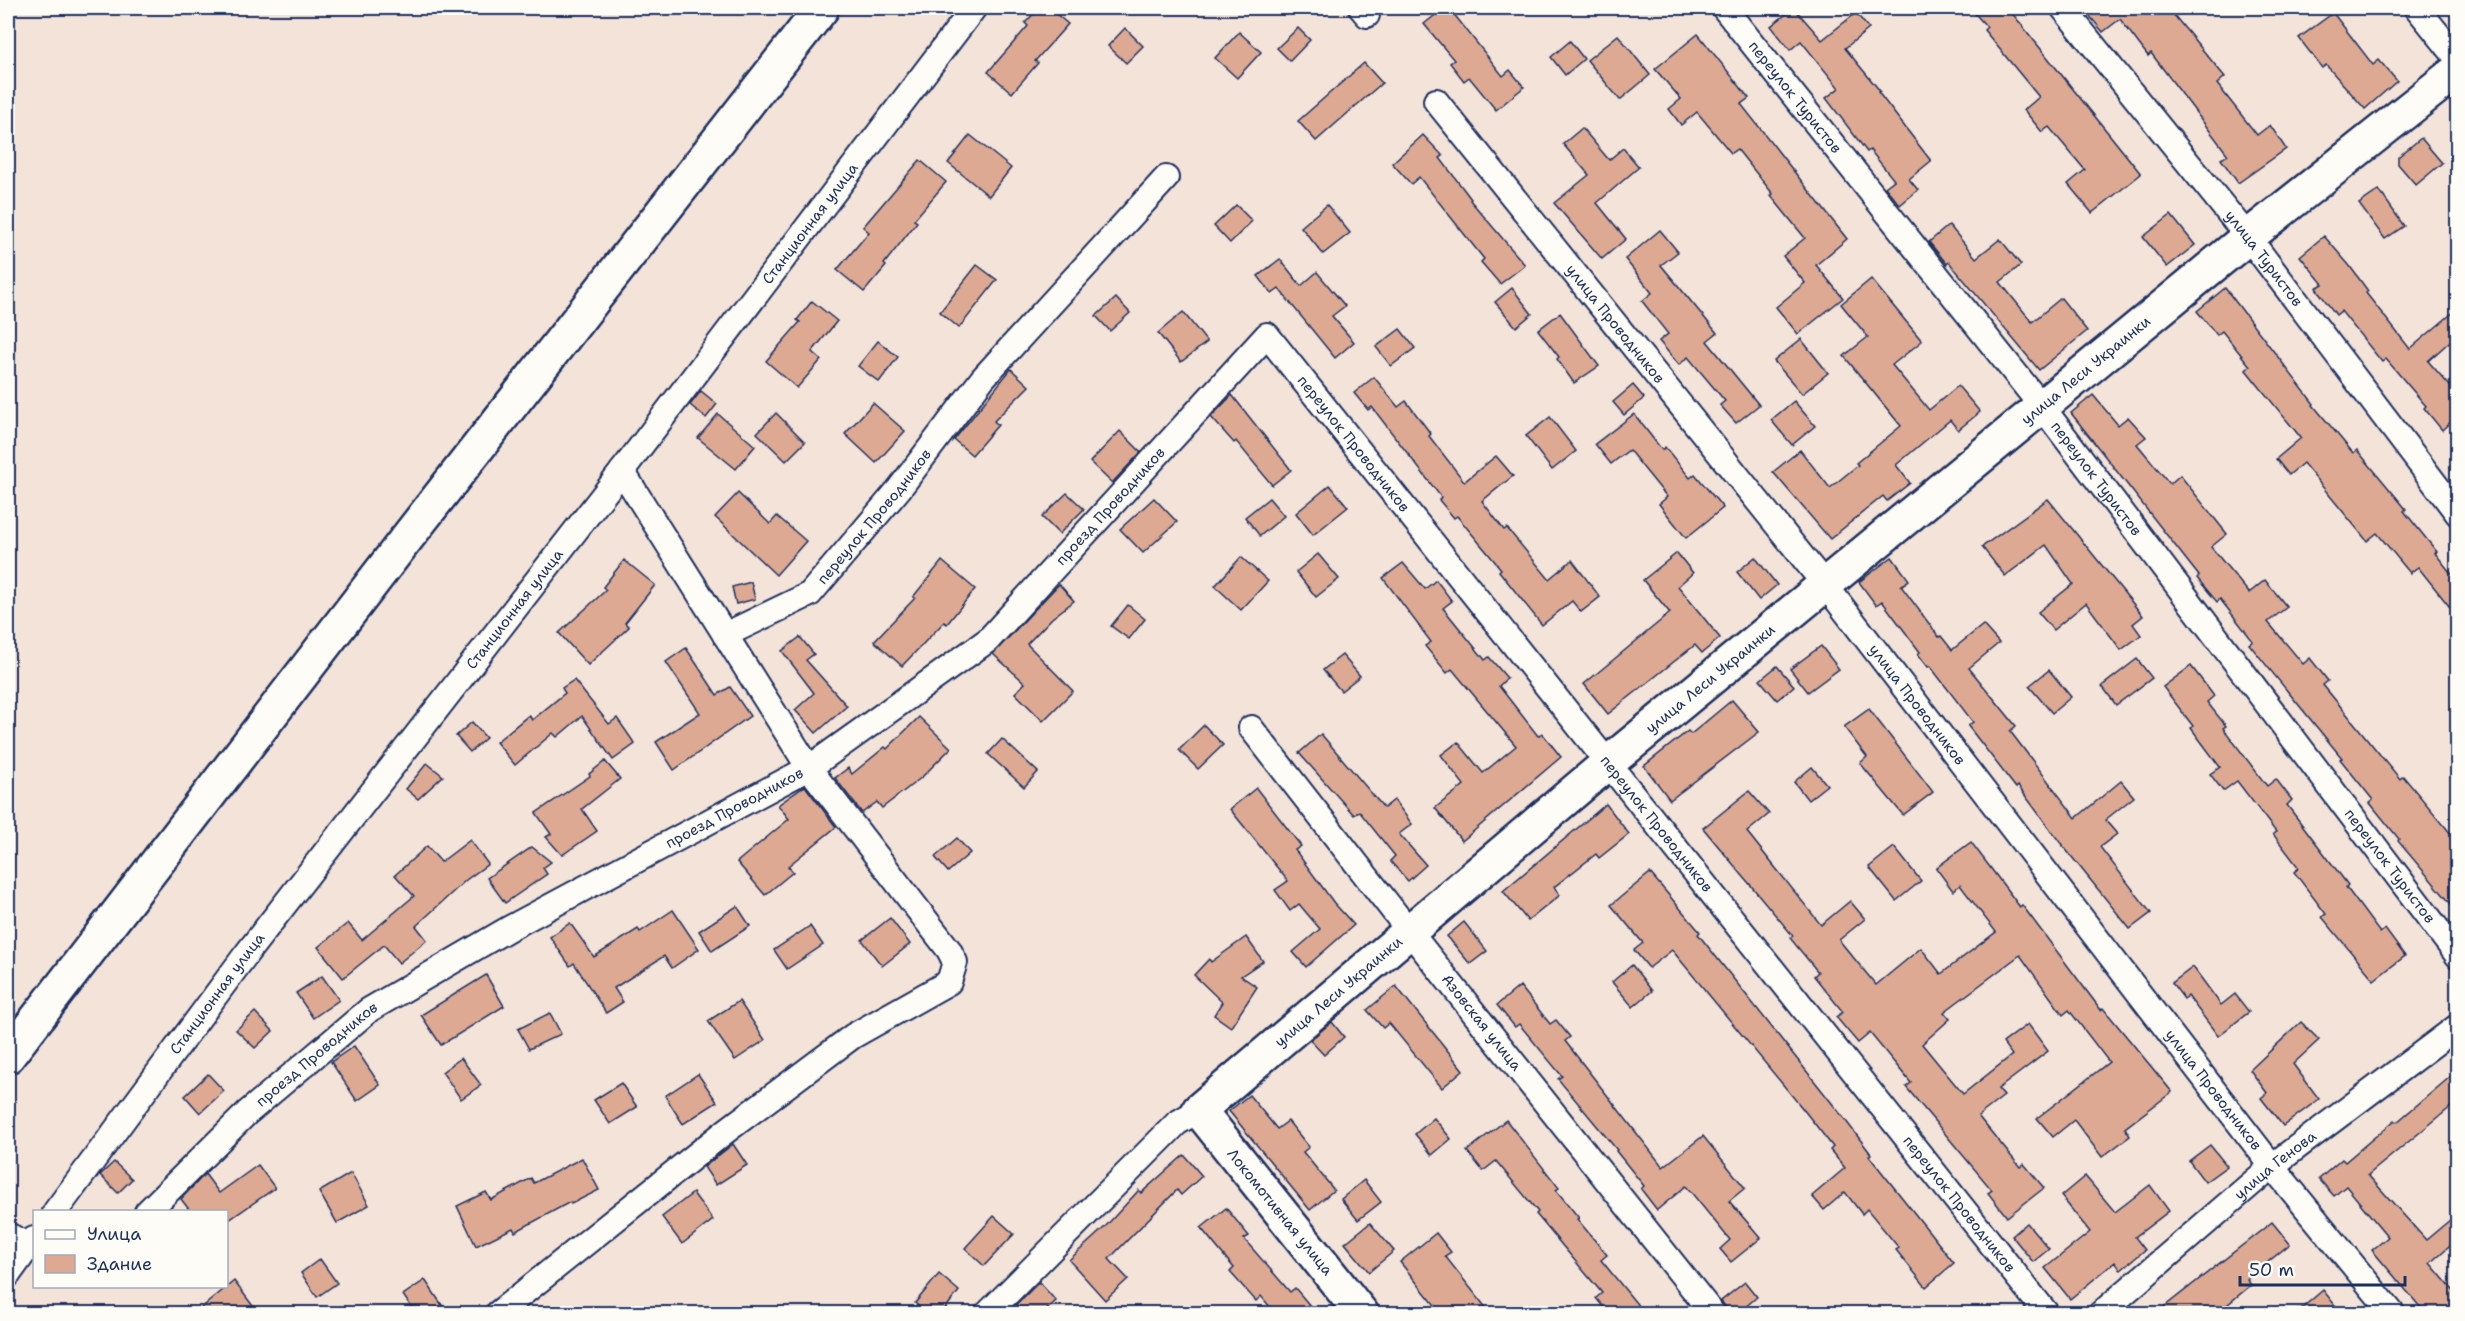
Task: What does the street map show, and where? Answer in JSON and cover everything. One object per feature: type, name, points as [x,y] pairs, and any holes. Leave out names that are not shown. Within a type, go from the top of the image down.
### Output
[{"type":"main road","points":[[8,1056],[403,543],[822,8]]},
{"type":"main road","name":"улица Леси Украинки","points":[[1198,1110],[1608,763],[2043,408],[2248,237],[2457,70]]},
{"type":"main road","name":"Локомотивная улица","points":[[1198,1110],[1362,1314]]},
{"type":"street","name":"Станционная улица","points":[[56,1210],[248,953],[622,471],[974,8]]},
{"type":"street","name":"переулок Туристов","points":[[1724,8],[2043,408],[2457,956]]},
{"type":"street","name":"улица Туристов","points":[[2063,8],[2248,237],[2457,514]]},
{"type":"street","points":[[2417,8],[2457,59]]},
{"type":"street","name":"улица Проводников","points":[[1436,101],[1826,586],[2272,1166],[2393,1314]]},
{"type":"street","name":"переулок Проводников","points":[[725,635],[810,594],[899,489],[983,378],[1166,178]]},
{"type":"street","name":"переулок Проводников","points":[[1267,335],[2047,1314]]},
{"type":"street","name":"проезд Проводников","points":[[149,1210],[248,1113],[369,1010],[508,929],[809,768],[988,640],[1267,335]]},
{"type":"street","points":[[497,1314],[726,1131],[853,1036],[949,982],[956,962],[809,768],[622,471]]},
{"type":"street","name":"Азовская улица","points":[[1251,728],[1713,1314]]},
{"type":"street","name":"улица Генова","points":[[2100,1314],[2272,1166],[2457,1026]]},
{"type":"street","name":"улица Леси Украинки","points":[[1000,1309],[1177,1123],[1198,1110]]},
{"type":"street","points":[[8,1235],[33,1244],[8,1275]]},
{"type":"building","points":[[1039,8],[1049,8],[1068,24],[1035,61],[1038,63],[1012,93],[988,72],[1028,26],[1025,23]]},
{"type":"building","points":[[1444,8],[1449,8],[1503,76],[1510,70],[1524,87],[1496,110],[1469,77],[1464,81],[1450,63],[1454,60],[1424,24]]},
{"type":"building","points":[[1794,8],[1822,40],[1856,13],[1869,29],[1845,48],[1880,91],[1878,92],[1931,161],[1909,179],[1918,190],[1900,205],[1885,187],[1894,180],[1870,150],[1867,152],[1826,98],[1839,88],[1801,41],[1790,50],[1771,26]]},
{"type":"building","points":[[1970,8],[2008,8],[2141,174],[2092,213],[2068,184],[2085,170],[2049,127],[2042,132],[2024,110],[2039,97],[1984,30],[1987,27]]},
{"type":"building","points":[[2083,8],[2168,8],[2225,77],[2217,84],[2257,135],[2270,125],[2286,149],[2238,183],[2221,159],[2228,155],[2151,53],[2148,56],[2120,19],[2103,32]]},
{"type":"building","points":[[2333,13],[2373,65],[2379,60],[2397,81],[2365,109],[2326,65],[2322,68],[2299,38]]},
{"type":"building","points":[[1125,28],[1143,46],[1126,63],[1108,46]]},
{"type":"building","points":[[1298,28],[1310,40],[1290,61],[1277,48]]},
{"type":"building","points":[[1239,32],[1261,52],[1237,78],[1215,58]]},
{"type":"building","points":[[1698,34],[1749,98],[1741,104],[1847,239],[1816,265],[1843,298],[1798,334],[1776,307],[1805,283],[1783,256],[1805,238],[1737,149],[1731,153],[1697,112],[1681,125],[1669,109],[1681,99],[1655,69]]},
{"type":"building","points":[[1618,35],[1650,75],[1620,100],[1587,60]]},
{"type":"building","points":[[1570,41],[1584,59],[1565,75],[1551,57]]},
{"type":"building","points":[[1364,63],[1382,83],[1316,141],[1298,121]]},
{"type":"building","points":[[1582,128],[1609,160],[1623,148],[1639,167],[1597,203],[1626,239],[1602,259],[1554,203],[1589,175],[1563,144]]},
{"type":"building","points":[[970,135],[1011,168],[989,196],[948,163]]},
{"type":"building","points":[[1423,135],[1443,156],[1440,158],[1470,200],[1525,265],[1500,284],[1481,262],[1484,259],[1419,177],[1411,184],[1392,163]]},
{"type":"building","points":[[2421,138],[2442,163],[2416,185],[2398,164],[2398,157]]},
{"type":"building","points":[[920,160],[946,182],[914,220],[917,222],[884,264],[886,266],[864,292],[837,270],[869,232],[863,227]]},
{"type":"building","points":[[2379,190],[2404,226],[2385,239],[2359,204]]},
{"type":"building","points":[[1236,205],[1252,221],[1230,243],[1214,226]]},
{"type":"building","points":[[1327,205],[1350,233],[1323,254],[1301,227]]},
{"type":"building","points":[[2171,215],[2195,245],[2167,267],[2143,237]]},
{"type":"building","points":[[1949,225],[1976,258],[2000,239],[2021,265],[2000,282],[2032,322],[2061,298],[2087,331],[2039,370],[1949,262],[1947,264],[1929,242]]},
{"type":"building","points":[[1660,230],[1678,252],[1661,265],[1717,333],[1707,341],[1759,405],[1736,423],[1720,405],[1725,401],[1688,357],[1679,365],[1659,341],[1668,334],[1642,301],[1652,293],[1625,259]]},
{"type":"building","points":[[2324,236],[2349,265],[2368,291],[2366,293],[2410,349],[2457,309],[2457,335],[2428,361],[2450,386],[2457,380],[2457,416],[2442,430],[2424,408],[2426,406],[2386,359],[2382,362],[2341,311],[2336,315],[2316,288],[2323,284],[2300,256]]},
{"type":"building","points":[[1280,259],[1301,286],[1317,272],[1345,306],[1332,316],[1354,342],[1335,358],[1279,289],[1272,294],[1258,276]]},
{"type":"building","points":[[977,265],[997,280],[959,328],[940,312]]},
{"type":"building","points":[[1871,279],[1922,341],[1892,365],[1929,410],[1958,386],[1980,412],[1958,430],[1950,420],[1896,465],[1910,483],[1887,501],[1883,496],[1830,539],[1773,472],[1800,450],[1830,488],[1901,426],[1844,356],[1868,337],[1841,304]]},
{"type":"building","points":[[1512,288],[1532,314],[1516,327],[1495,302]]},
{"type":"building","points":[[2225,288],[2313,405],[2353,453],[2357,450],[2406,509],[2404,511],[2437,552],[2435,553],[2457,581],[2457,616],[2418,567],[2410,573],[2377,533],[2367,541],[2303,463],[2289,475],[2276,459],[2301,438],[2246,370],[2250,366],[2222,331],[2217,335],[2197,311]]},
{"type":"building","points":[[1116,298],[1130,313],[1110,331],[1096,316]]},
{"type":"building","points":[[812,301],[837,321],[812,352],[821,360],[797,388],[766,361],[800,322],[797,320]]},
{"type":"building","points":[[1183,312],[1207,342],[1181,362],[1158,333]]},
{"type":"building","points":[[1560,313],[1599,366],[1574,383],[1557,359],[1559,357],[1538,330]]},
{"type":"building","points":[[1400,329],[1415,348],[1391,366],[1376,347]]},
{"type":"building","points":[[1801,339],[1828,373],[1802,394],[1774,361]]},
{"type":"building","points":[[878,341],[898,357],[879,382],[858,366]]},
{"type":"building","points":[[1011,369],[1029,386],[994,421],[998,425],[972,455],[954,440]]},
{"type":"building","points":[[1374,377],[1398,407],[1406,401],[1431,434],[1429,436],[1463,480],[1465,481],[1496,456],[1513,476],[1482,501],[1504,530],[1507,528],[1549,579],[1572,560],[1600,597],[1581,612],[1572,601],[1542,625],[1499,571],[1501,569],[1457,516],[1454,518],[1439,500],[1441,497],[1372,407],[1368,410],[1354,393]]},
{"type":"building","points":[[1633,385],[1644,398],[1624,415],[1613,402]]},
{"type":"building","points":[[701,391],[717,404],[706,418],[690,405]]},
{"type":"building","points":[[1232,395],[1291,470],[1272,485],[1236,441],[1234,443],[1211,417]]},
{"type":"building","points":[[2093,395],[2118,425],[2128,417],[2146,437],[2137,444],[2170,484],[2180,475],[2227,534],[2211,547],[2249,593],[2265,580],[2287,607],[2268,622],[2303,664],[2310,658],[2328,681],[2323,685],[2400,779],[2403,776],[2457,841],[2457,911],[2398,841],[2399,839],[2370,803],[2373,800],[2340,759],[2342,758],[2249,644],[2253,641],[2220,599],[2217,602],[2197,578],[2199,576],[2071,413]]},
{"type":"building","points":[[1794,401],[1815,426],[1792,445],[1771,420]]},
{"type":"building","points":[[873,403],[905,431],[876,463],[845,434]]},
{"type":"building","points":[[776,413],[805,442],[786,461],[757,433]]},
{"type":"building","points":[[718,414],[755,446],[736,469],[698,438]]},
{"type":"building","points":[[1634,414],[1662,450],[1665,447],[1690,478],[1695,474],[1723,508],[1686,538],[1659,504],[1667,497],[1629,450],[1611,464],[1595,444]]},
{"type":"building","points":[[1550,417],[1576,451],[1552,470],[1526,436]]},
{"type":"building","points":[[1120,431],[1141,452],[1112,483],[1090,462]]},
{"type":"building","points":[[1330,485],[1348,507],[1313,535],[1296,513]]},
{"type":"building","points":[[738,493],[770,524],[777,516],[806,541],[776,575],[715,517]]},
{"type":"building","points":[[1067,493],[1084,509],[1059,534],[1042,517]]},
{"type":"building","points":[[1154,498],[1177,522],[1143,553],[1120,529]]},
{"type":"building","points":[[1269,498],[1284,516],[1260,536],[1245,517]]},
{"type":"building","points":[[2048,499],[2143,616],[2133,624],[2141,635],[2121,650],[2086,603],[2053,630],[2038,612],[2073,584],[2046,545],[2005,576],[1982,547]]},
{"type":"building","points":[[1677,553],[1693,573],[1678,586],[1720,638],[1702,653],[1695,645],[1608,714],[1584,684],[1670,613],[1643,580]]},
{"type":"building","points":[[1318,554],[1339,579],[1316,597],[1296,572]]},
{"type":"building","points":[[1241,557],[1268,581],[1241,610],[1215,586]]},
{"type":"building","points":[[1755,557],[1777,585],[1759,600],[1737,572]]},
{"type":"building","points":[[1892,557],[1909,580],[1901,586],[1939,637],[1941,636],[1952,650],[1983,625],[1999,643],[1969,668],[2016,726],[2010,731],[2076,818],[2121,781],[2134,797],[2105,820],[2117,834],[2100,847],[2151,913],[2130,929],[1968,726],[1973,722],[1918,654],[1920,652],[1882,601],[1876,605],[1859,582]]},
{"type":"building","points":[[624,560],[655,585],[625,623],[629,627],[588,665],[559,633],[606,590],[603,587]]},
{"type":"building","points":[[942,561],[975,589],[947,624],[944,622],[902,666],[874,641],[915,598],[913,597]]},
{"type":"building","points":[[1403,563],[1425,589],[1436,580],[1452,601],[1443,608],[1485,660],[1489,657],[1507,678],[1499,686],[1538,736],[1542,733],[1561,757],[1462,841],[1435,808],[1464,785],[1441,755],[1458,742],[1483,773],[1516,746],[1452,669],[1447,673],[1425,646],[1431,642],[1383,578]]},
{"type":"building","points":[[751,582],[755,599],[736,604],[732,587]]},
{"type":"building","points":[[1059,584],[1074,601],[1052,618],[1027,644],[1073,691],[1043,721],[1015,693],[1025,683],[993,654]]},
{"type":"building","points":[[1128,605],[1145,619],[1129,639],[1111,626]]},
{"type":"building","points":[[800,637],[814,654],[806,660],[847,706],[816,733],[795,710],[814,693],[782,651]]},
{"type":"building","points":[[1821,646],[1839,669],[1808,692],[1790,669]]},
{"type":"building","points":[[686,648],[717,695],[730,687],[750,716],[674,770],[656,742],[700,713],[666,662]]},
{"type":"building","points":[[1342,655],[1360,676],[1341,691],[1323,670]]},
{"type":"building","points":[[2137,659],[2152,678],[2116,705],[2102,686]]},
{"type":"building","points":[[1777,666],[1794,686],[1777,700],[1760,680]]},
{"type":"building","points":[[2191,666],[2214,696],[2207,702],[2226,726],[2223,728],[2267,786],[2276,779],[2292,800],[2287,805],[2348,885],[2346,887],[2380,933],[2385,929],[2405,956],[2374,980],[2322,917],[2326,914],[2294,872],[2299,868],[2273,834],[2276,832],[2237,781],[2223,791],[2210,774],[2220,767],[2191,728],[2193,726],[2163,687]]},
{"type":"building","points":[[2049,670],[2071,697],[2052,713],[2029,686]]},
{"type":"building","points":[[574,680],[609,724],[617,718],[635,744],[613,760],[582,716],[557,737],[553,733],[515,765],[496,742],[529,715],[532,720],[565,693],[562,688]]},
{"type":"building","points":[[1732,700],[1759,732],[1670,800],[1644,766],[1688,731],[1691,734]]},
{"type":"building","points":[[1869,709],[1933,792],[1903,815],[1860,763],[1867,757],[1844,727]]},
{"type":"building","points":[[919,717],[951,748],[922,777],[882,808],[877,802],[862,813],[835,778],[848,768],[852,774],[885,747],[887,749]]},
{"type":"building","points":[[472,722],[486,738],[470,752],[456,736]]},
{"type":"building","points":[[1204,725],[1223,745],[1198,769],[1179,750]]},
{"type":"building","points":[[1321,734],[1384,808],[1394,800],[1412,824],[1399,834],[1426,865],[1408,881],[1390,861],[1395,856],[1359,811],[1354,815],[1299,753]]},
{"type":"building","points":[[1002,739],[1038,772],[1024,787],[988,754]]},
{"type":"building","points":[[605,761],[620,779],[582,809],[597,831],[562,855],[546,837],[551,834],[536,813],[590,776],[589,774]]},
{"type":"building","points":[[427,763],[443,776],[418,799],[406,789]]},
{"type":"building","points":[[1812,767],[1827,785],[1808,800],[1794,782]]},
{"type":"building","points":[[805,786],[836,827],[788,866],[793,872],[765,895],[737,862],[789,819],[778,805]]},
{"type":"building","points":[[1256,788],[1301,846],[1295,850],[1334,903],[1354,925],[1306,967],[1293,952],[1320,929],[1299,904],[1290,911],[1275,890],[1288,881],[1230,809]]},
{"type":"building","points":[[1749,791],[1769,814],[1747,832],[1821,925],[1850,901],[1865,919],[1839,940],[1876,985],[1921,948],[1941,974],[1996,932],[1960,885],[1953,891],[1936,868],[1971,842],[2101,1010],[2103,1008],[2172,1092],[2125,1128],[2130,1136],[2102,1157],[2074,1120],[2053,1137],[2037,1118],[2109,1062],[2069,1010],[2063,1015],[2020,955],[1944,1012],[1950,1019],[1922,1044],[1963,1094],[2012,1055],[2003,1043],[2028,1024],[2048,1051],[1998,1089],[2004,1096],[1978,1116],[2020,1167],[2024,1164],[2044,1188],[2007,1217],[1988,1193],[1992,1190],[1906,1087],[1911,1083],[1870,1033],[1858,1043],[1836,1017],[1843,1012],[1814,976],[1818,972],[1790,938],[1793,936],[1703,828]]},
{"type":"building","points":[[1606,804],[1629,834],[1599,858],[1596,854],[1554,887],[1560,895],[1528,921],[1503,891]]},
{"type":"building","points":[[957,838],[970,853],[948,872],[935,857]]},
{"type":"building","points":[[470,840],[488,864],[466,880],[416,926],[427,940],[399,963],[384,945],[343,978],[318,947],[348,923],[362,940],[414,896],[395,875],[427,846],[441,862]]},
{"type":"building","points":[[532,847],[551,862],[543,868],[547,874],[505,903],[487,878]]},
{"type":"building","points":[[1894,847],[1921,881],[1896,901],[1869,867]]},
{"type":"building","points":[[1650,873],[1700,932],[1698,934],[1846,1121],[1871,1154],[1869,1156],[1954,1263],[1926,1287],[1896,1250],[1899,1248],[1867,1209],[1862,1214],[1845,1192],[1824,1210],[1812,1196],[1845,1168],[1830,1150],[1833,1147],[1803,1109],[1672,950],[1649,968],[1634,950],[1643,943],[1611,905]]},
{"type":"building","points":[[737,906],[750,926],[712,951],[699,931]]},
{"type":"building","points":[[673,910],[699,949],[672,968],[664,956],[614,988],[623,1002],[606,1013],[574,963],[570,966],[550,937],[570,923],[594,957],[638,929],[640,932]]},
{"type":"building","points":[[890,918],[910,944],[882,966],[862,940]]},
{"type":"building","points":[[1464,922],[1487,951],[1470,964],[1447,936]]},
{"type":"building","points":[[810,926],[823,945],[787,969],[774,950]]},
{"type":"building","points":[[1246,937],[1263,961],[1241,976],[1257,987],[1231,1027],[1214,1015],[1222,1002],[1194,975],[1209,959],[1211,962]]},
{"type":"building","points":[[1632,965],[1652,991],[1633,1007],[1612,982]]},
{"type":"building","points":[[2193,967],[2221,1005],[2235,994],[2249,1012],[2218,1036],[2188,996],[2184,999],[2172,983]]},
{"type":"building","points":[[486,975],[504,1006],[441,1045],[421,1015]]},
{"type":"building","points":[[322,976],[339,1000],[313,1018],[296,993]]},
{"type":"building","points":[[1396,986],[1463,1070],[1442,1088],[1389,1023],[1383,1028],[1367,1010]]},
{"type":"building","points":[[1520,986],[1550,1024],[1556,1020],[1570,1037],[1565,1041],[1663,1167],[1703,1136],[1745,1188],[1729,1201],[1761,1238],[1731,1262],[1720,1249],[1730,1240],[1686,1186],[1657,1210],[1641,1189],[1644,1186],[1617,1150],[1558,1079],[1562,1076],[1519,1024],[1515,1027],[1497,1005]]},
{"type":"building","points":[[739,1001],[765,1040],[735,1060],[708,1021]]},
{"type":"building","points":[[255,1012],[273,1031],[255,1048],[236,1030]]},
{"type":"building","points":[[550,1013],[561,1034],[529,1049],[518,1029]]},
{"type":"building","points":[[1332,1022],[1344,1037],[1324,1055],[1310,1040]]},
{"type":"building","points":[[2301,1022],[2319,1040],[2293,1064],[2319,1099],[2283,1126],[2261,1098],[2267,1093],[2250,1070]]},
{"type":"building","points":[[354,1046],[380,1085],[357,1101],[331,1062]]},
{"type":"building","points":[[461,1058],[481,1085],[461,1099],[442,1072]]},
{"type":"building","points":[[2457,1071],[2457,1102],[2368,1175],[2426,1240],[2457,1214],[2457,1239],[2430,1263],[2457,1295],[2457,1314],[2426,1314],[2372,1250],[2388,1237],[2346,1186],[2334,1196],[2319,1179],[2342,1159],[2345,1162],[2395,1120],[2397,1122]]},
{"type":"building","points":[[208,1074],[224,1091],[200,1113],[185,1096]]},
{"type":"building","points":[[698,1074],[717,1102],[683,1124],[665,1096]]},
{"type":"building","points":[[621,1083],[637,1107],[610,1124],[594,1100]]},
{"type":"building","points":[[1249,1095],[1277,1129],[1288,1121],[1309,1147],[1303,1152],[1334,1190],[1310,1210],[1229,1111]]},
{"type":"building","points":[[1434,1118],[1451,1139],[1432,1155],[1415,1134]]},
{"type":"building","points":[[1506,1120],[1559,1188],[1556,1190],[1579,1218],[1577,1219],[1607,1255],[1601,1260],[1645,1314],[1609,1314],[1596,1298],[1602,1293],[1536,1214],[1538,1212],[1496,1161],[1483,1171],[1467,1151]]},
{"type":"building","points":[[733,1144],[747,1165],[716,1185],[704,1167]]},
{"type":"building","points":[[2210,1145],[2227,1166],[2205,1182],[2189,1161]]},
{"type":"building","points":[[1184,1155],[1202,1176],[1181,1195],[1177,1190],[1109,1259],[1128,1279],[1105,1300],[1069,1260],[1105,1227],[1139,1190],[1141,1193]]},
{"type":"building","points":[[582,1158],[599,1190],[571,1204],[570,1202],[515,1232],[513,1228],[476,1246],[457,1206],[486,1192],[491,1200],[531,1178],[534,1183]]},
{"type":"building","points":[[114,1162],[132,1179],[118,1193],[100,1175]]},
{"type":"building","points":[[258,1165],[275,1188],[228,1221],[228,1210],[189,1210],[181,1199],[205,1174],[219,1193]]},
{"type":"building","points":[[351,1173],[369,1205],[337,1223],[319,1192]]},
{"type":"building","points":[[2085,1176],[2115,1212],[2150,1185],[2169,1211],[2135,1237],[2145,1250],[2121,1270],[2115,1262],[2070,1299],[2045,1268],[2090,1232],[2061,1196]]},
{"type":"building","points":[[1364,1180],[1381,1202],[1358,1220],[1341,1199]]},
{"type":"building","points":[[693,1193],[713,1220],[682,1244],[662,1217]]},
{"type":"building","points":[[1226,1208],[1249,1236],[1244,1239],[1290,1292],[1295,1288],[1317,1314],[1276,1314],[1261,1296],[1256,1301],[1230,1272],[1234,1268],[1201,1228]]},
{"type":"building","points":[[994,1216],[1014,1234],[984,1266],[965,1248]]},
{"type":"building","points":[[2272,1222],[2290,1244],[2247,1279],[2251,1285],[2216,1314],[2155,1314]]},
{"type":"building","points":[[1370,1223],[1394,1251],[1369,1272],[1345,1243]]},
{"type":"building","points":[[2027,1223],[2049,1249],[2033,1262],[2012,1236]]},
{"type":"building","points":[[1436,1233],[1451,1252],[1445,1256],[1491,1314],[1442,1314],[1400,1262]]},
{"type":"building","points":[[320,1259],[337,1283],[317,1297],[301,1273]]},
{"type":"building","points":[[939,1274],[959,1291],[941,1314],[927,1314],[915,1303]]},
{"type":"building","points":[[425,1280],[448,1314],[416,1314],[403,1295]]},
{"type":"building","points":[[234,1281],[259,1314],[194,1314],[228,1288]]},
{"type":"building","points":[[1039,1282],[1056,1301],[1042,1314],[1023,1314],[1016,1305]]},
{"type":"building","points":[[1745,1282],[1757,1297],[1737,1314],[1731,1314],[1721,1301]]},
{"type":"building","points":[[2323,1290],[2342,1314],[2295,1314]]}]
